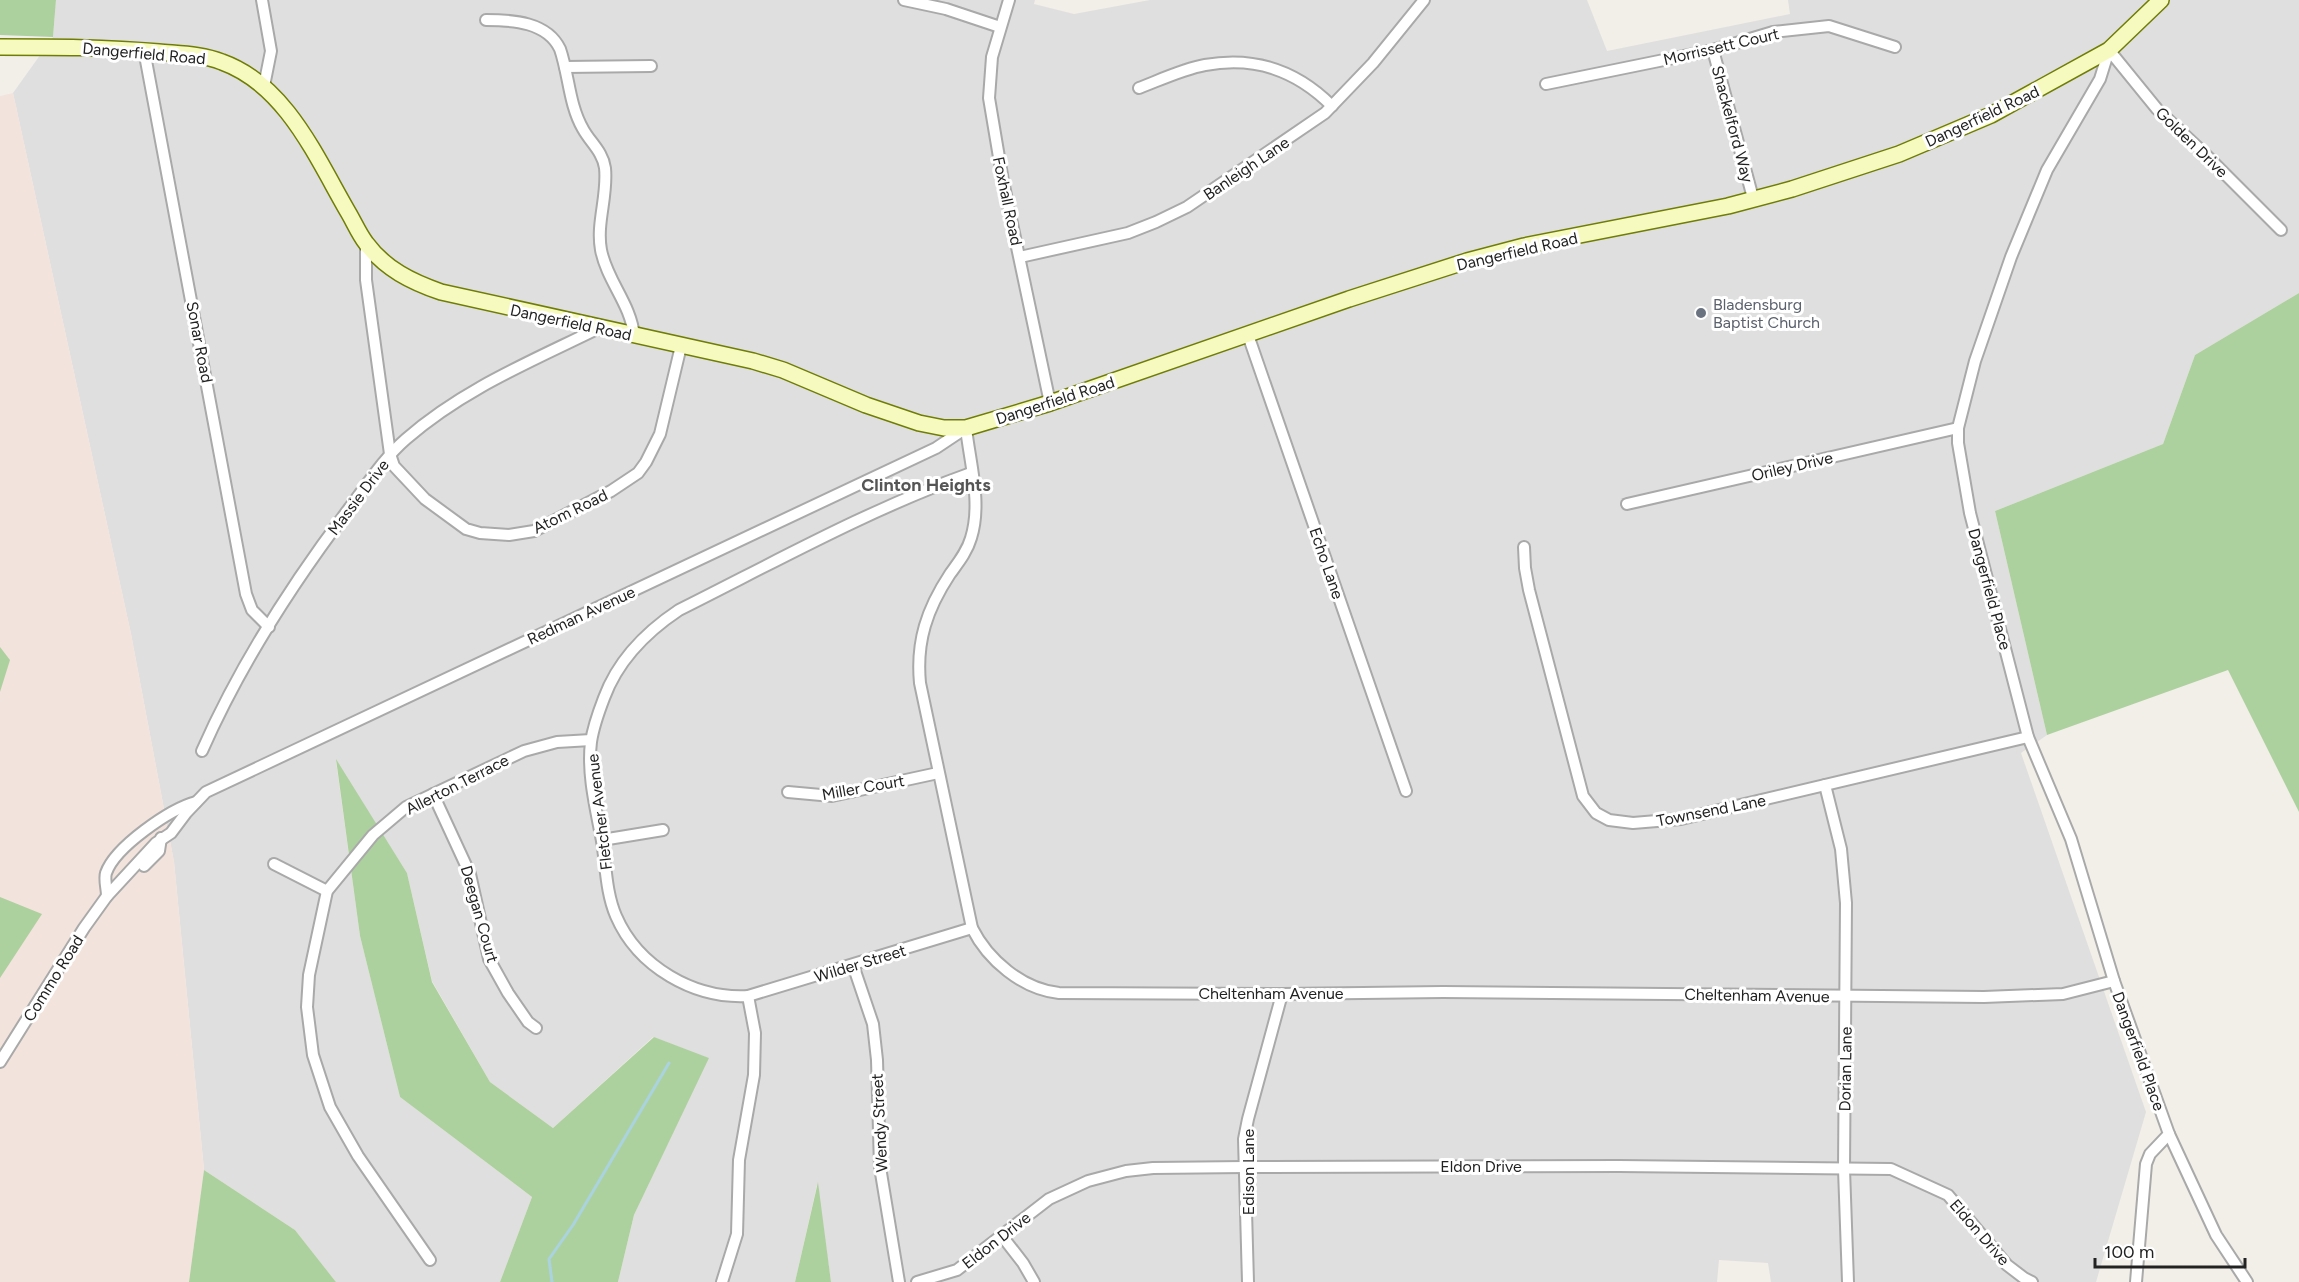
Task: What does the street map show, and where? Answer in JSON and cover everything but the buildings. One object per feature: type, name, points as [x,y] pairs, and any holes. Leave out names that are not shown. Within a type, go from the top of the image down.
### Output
[{"type":"street","points":[[262,0],[271,51],[264,86]]},
{"type":"street","points":[[904,0],[945,9],[1000,27]]},
{"type":"street","name":"Foxhall Road","points":[[1009,0],[992,57],[989,98],[1050,403]]},
{"type":"street","name":"Banleigh Lane","points":[[1020,257],[1128,232],[1177,213],[1313,123],[1373,63],[1424,0]]},
{"type":"street","name":"Dangerfield Road","points":[[0,47],[107,48],[213,58],[241,70],[264,86],[287,111],[306,139],[366,244],[393,269],[424,286],[441,292],[634,336],[753,361],[783,370],[866,405],[919,423],[944,428],[966,428],[1050,403],[1467,261],[1524,246],[1659,220],[1792,189],[1921,145],[1991,115],[2109,50],[2162,0]]},
{"type":"street","points":[[486,20],[526,24],[548,33],[557,42],[580,123],[604,162],[605,187],[600,237],[602,252],[631,318],[634,336]]},
{"type":"street","name":"Morrissett Court","points":[[1546,84],[1713,50],[1773,32],[1829,26],[1895,47]]},
{"type":"street","name":"Sonar Road","points":[[144,50],[246,594],[252,610],[269,627]]},
{"type":"street","name":"Shackelford Way","points":[[1713,50],[1753,198]]},
{"type":"street","name":"Golden Drive","points":[[2109,50],[2157,109],[2281,230]]},
{"type":"street","name":"Dangerfield Place","points":[[2109,50],[2100,79],[2047,170],[2011,256],[1986,326],[1958,428],[1961,468],[1970,513],[2028,736],[2071,839],[2114,981],[2169,1134],[2216,1235],[2247,1282]]},
{"type":"street","points":[[1139,88],[1203,65],[1238,62],[1258,64],[1300,79],[1332,106]]},
{"type":"street","points":[[565,67],[651,66]]},
{"type":"street","name":"Atom Road","points":[[366,244],[366,280],[390,454],[394,466],[425,499],[466,529],[480,533],[509,535],[534,531],[611,492],[638,473],[660,434],[681,346]]},
{"type":"street","name":"Massie Drive","points":[[202,751],[239,676],[269,627],[329,535],[390,454],[422,427],[491,380],[599,328]]},
{"type":"street","name":"Echo Lane","points":[[1248,335],[1406,791]]},
{"type":"street","name":"Cheltenham Avenue","points":[[966,428],[976,508],[971,540],[937,595],[926,619],[919,645],[920,683],[972,928],[978,940],[996,961],[1028,984],[1045,991],[1059,993],[1443,992],[2001,997],[2055,995],[2114,981]]},
{"type":"street","name":"Redman Avenue","points":[[196,802],[218,785],[936,448],[966,428]]},
{"type":"street","name":"Oriley Drive","points":[[1627,504],[1958,428]]},
{"type":"street","name":"Fletcher Avenue","points":[[748,996],[726,995],[695,988],[669,976],[647,960],[624,931],[616,916],[609,893],[593,787],[591,740],[604,698],[614,675],[627,656],[661,622],[679,610],[834,533],[942,483],[971,473]]},
{"type":"street","name":"Townsend Lane","points":[[1524,547],[1529,590],[1583,796],[1596,813],[1609,820],[1624,823],[1682,819],[2028,736]]},
{"type":"street","name":"Allerton Terrace","points":[[430,1260],[358,1156],[330,1107],[313,1055],[308,1007],[309,975],[327,891],[372,835],[406,807],[524,751],[557,742],[591,740]]},
{"type":"street","name":"Miller Court","points":[[788,792],[832,796],[938,773]]},
{"type":"street","name":"Dorian Lane","points":[[1825,785],[1844,869],[1846,996],[1844,1169],[1848,1282]]},
{"type":"street","name":"Deegan Court","points":[[434,794],[470,874],[489,959],[508,993],[528,1022],[536,1028]]},
{"type":"street","points":[[107,896],[106,873],[143,840],[148,826],[183,805],[196,802]]},
{"type":"street","name":"Commo Road","points":[[0,1062],[84,928],[107,896],[126,884],[159,851],[162,838],[171,833],[196,802]]},
{"type":"street","points":[[602,840],[663,830]]},
{"type":"street","points":[[274,864],[327,891]]},
{"type":"street","name":"Wilder Street","points":[[748,996],[972,928]]},
{"type":"street","name":"Wendy Street","points":[[853,965],[873,1024],[877,1060],[880,1167],[899,1282]]},
{"type":"street","name":"Edison Lane","points":[[1248,1282],[1245,1139],[1248,1119],[1282,994]]},
{"type":"street","points":[[722,1282],[737,1234],[739,1160],[754,1075],[755,1033],[748,996]]},
{"type":"street","points":[[2136,1282],[2146,1164],[2150,1154],[2169,1134]]},
{"type":"street","name":"Eldon Drive","points":[[917,1282],[957,1270],[1049,1199],[1070,1188],[1103,1176],[1139,1169],[1619,1166],[1891,1169],[1948,1195],[2007,1265],[2032,1282]]},
{"type":"street","points":[[1002,1236],[1023,1263],[1034,1282]]},
{"type":"shaded area","points":[[56,0],[1035,0],[1034,4],[1074,14],[1150,0],[1587,0],[1607,51],[1790,14],[1788,0],[2299,0],[2299,293],[2195,355],[2163,444],[1995,511],[2047,735],[2021,753],[2146,1112],[2096,1282],[1771,1282],[1768,1263],[1719,1260],[1717,1282],[831,1282],[817,1185],[795,1282],[618,1282],[634,1215],[708,1058],[653,1037],[553,1128],[490,1082],[432,981],[407,873],[336,761],[360,936],[400,1097],[532,1197],[500,1282],[336,1282],[295,1230],[204,1170],[174,862],[131,634],[13,93],[53,37]]},
{"type":"shaded area","points":[[13,93],[131,634],[174,862],[204,1170],[189,1282],[0,1282],[0,96]]},
{"type":"green space","points":[[0,0],[56,0],[53,37],[0,35]]},
{"type":"green space","points":[[2299,293],[2299,812],[2228,670],[2047,735],[1995,511],[2163,444],[2195,355]]},
{"type":"green space","points":[[0,647],[10,660],[0,692]]},
{"type":"green space","points":[[336,759],[407,873],[432,982],[490,1082],[553,1128],[654,1037],[709,1058],[634,1215],[618,1282],[500,1282],[532,1197],[400,1097],[360,936]]},
{"type":"green space","points":[[0,897],[42,914],[0,978]]},
{"type":"green space","points":[[204,1170],[295,1230],[336,1282],[189,1282]]},
{"type":"green space","points":[[818,1182],[831,1282],[795,1282]]},
{"type":"waterway","points":[[552,1282],[549,1259],[573,1225],[669,1063]]},
{"type":"place","name":"Bladensburg Baptist Church","points":[[1701,313]]},
{"type":"district","name":"Clinton Heights","points":[[926,485]]}]
